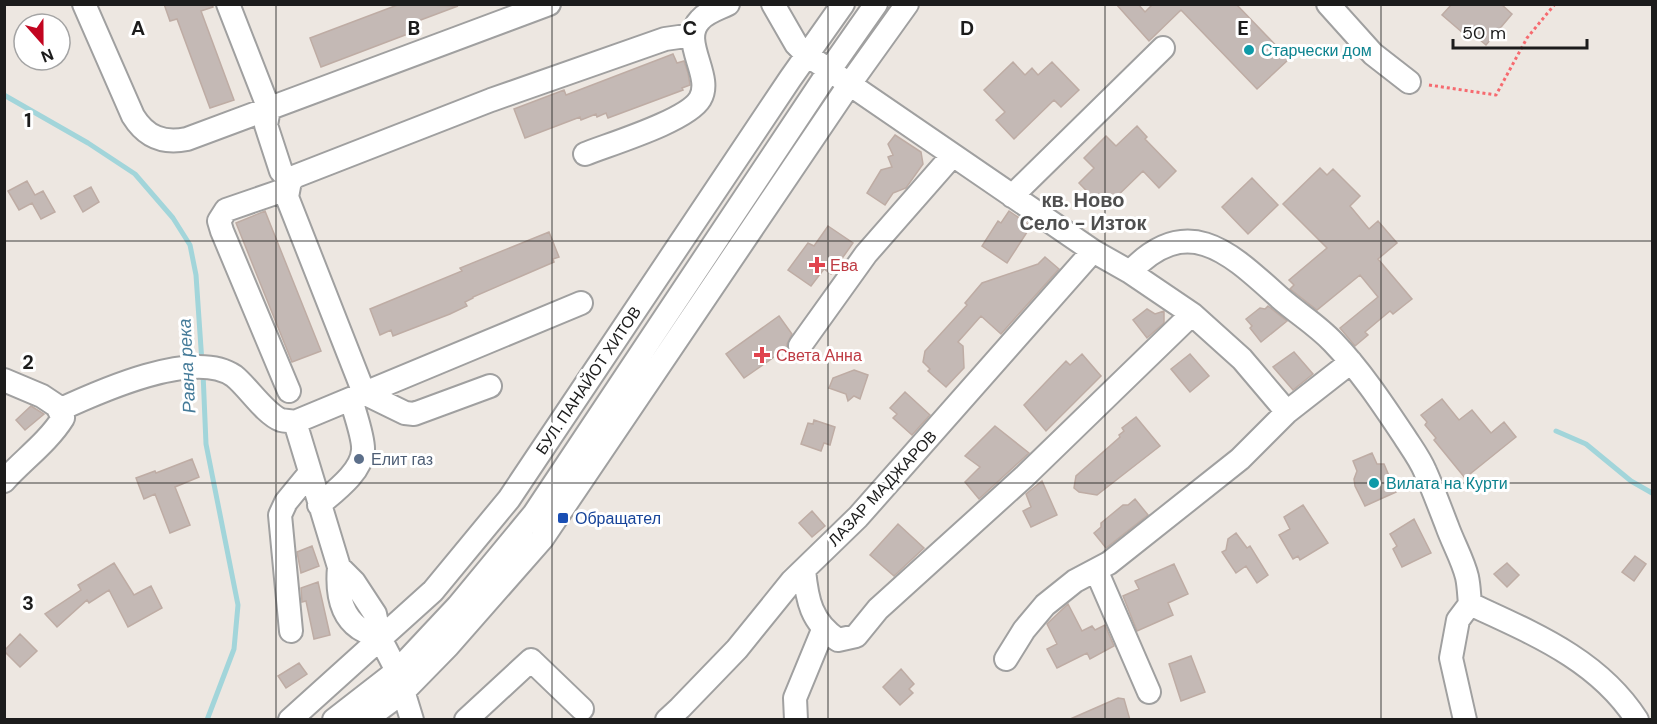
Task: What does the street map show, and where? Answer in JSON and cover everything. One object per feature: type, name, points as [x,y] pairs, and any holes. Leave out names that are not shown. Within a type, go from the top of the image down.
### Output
[{"type":"street","points":[[84,4],[133,116],[140,127],[162,141],[175,142],[269,110],[549,4]]},
{"type":"street","points":[[228,4],[269,110],[266,125],[281,171],[289,185]]},
{"type":"street","points":[[585,154],[670,121],[688,111],[700,99],[705,82],[693,35],[698,21],[728,4]]},
{"type":"street","points":[[773,4],[796,44],[807,55],[1093,251],[1130,272],[1192,314],[1242,359],[1287,412]]},
{"type":"street","name":"БУЛ. ПАНАЙОТ ХИТОВ","points":[[290,720],[433,591],[509,499],[843,4]]},
{"type":"street","name":"БУЛ. ПАНАЙОТ ХИТОВ","points":[[334,720],[400,682],[458,606],[534,514],[876,4]]},
{"type":"street","points":[[365,720],[400,682],[448,646],[542,539],[849,85],[908,4]]},
{"type":"street","points":[[1328,4],[1372,54],[1409,82]]},
{"type":"street","points":[[319,505],[349,478],[361,460],[363,449],[358,396],[286,197],[289,185],[296,176],[491,100],[665,39],[693,35]]},
{"type":"street","points":[[1012,196],[1163,48]]},
{"type":"street","points":[[800,346],[866,254],[952,156]]},
{"type":"street","points":[[289,185],[226,210],[219,221],[289,391]]},
{"type":"street","points":[[1130,272],[1143,258],[1160,249],[1187,242],[1210,245],[1228,254],[1330,339],[1384,405],[1425,469],[1467,576],[1470,604],[1458,620],[1451,658],[1465,720]]},
{"type":"street","name":"ЛАЗАР МАДЖАРОВ","points":[[667,720],[737,648],[792,581],[858,517],[1093,251]]},
{"type":"street","points":[[59,410],[113,386],[152,374],[192,367],[215,368],[233,376],[280,419],[295,422],[581,303]]},
{"type":"street","points":[[804,570],[807,600],[823,630],[838,640],[856,636],[878,609],[1025,476],[1192,314]]},
{"type":"street","points":[[1006,659],[1024,630],[1045,605],[1075,581],[1109,563],[1240,459],[1287,412],[1351,362]]},
{"type":"street","points":[[4,380],[42,396],[57,406],[63,418],[54,432],[4,481]]},
{"type":"street","points":[[358,396],[405,413],[414,414],[490,386]]},
{"type":"street","points":[[295,422],[339,567],[354,582],[375,614],[380,638],[400,682],[412,720]]},
{"type":"street","points":[[291,631],[280,515],[286,502],[309,474]]},
{"type":"street","points":[[1096,570],[1149,692]]},
{"type":"street","points":[[1470,604],[1555,644],[1605,680],[1637,720]]},
{"type":"street","points":[[796,720],[795,698],[823,630]]},
{"type":"street","points":[[466,720],[531,660],[582,709]]},
{"type":"path","points":[[1409,82],[1496,95],[1527,38],[1555,4]]},
{"type":"building","points":[[164,4],[212,4],[213,7],[201,11],[234,100],[210,108],[177,19],[170,21]]},
{"type":"building","points":[[400,4],[458,6],[410,24],[413,32],[321,67],[310,38]]},
{"type":"building","name":"Старчески дом","points":[[1116,4],[1138,4],[1145,12],[1153,4],[1236,4],[1289,59],[1257,89],[1181,10],[1149,41]]},
{"type":"building","points":[[1452,4],[1501,4],[1512,14],[1486,45],[1474,35],[1470,39],[1442,15]]},
{"type":"building","points":[[673,54],[677,63],[684,61],[688,73],[690,85],[682,88],[683,90],[608,118],[606,113],[581,120],[580,117],[525,138],[514,109],[564,90],[566,95]]},
{"type":"building","points":[[1013,62],[1025,75],[1032,68],[1038,75],[1052,62],[1079,90],[1061,107],[1054,100],[1014,139],[996,120],[1005,112],[984,90]]},
{"type":"building","points":[[1137,126],[1147,137],[1145,139],[1176,171],[1159,188],[1143,171],[1104,209],[1079,183],[1094,168],[1084,158],[1106,136],[1116,146]]},
{"type":"building","points":[[895,135],[921,152],[923,164],[906,188],[893,193],[885,205],[867,193],[881,170],[892,167],[888,157],[893,155],[888,144]]},
{"type":"building","points":[[1320,168],[1327,175],[1333,169],[1360,196],[1350,206],[1369,229],[1378,221],[1397,243],[1378,259],[1412,299],[1393,314],[1390,311],[1365,332],[1368,335],[1355,346],[1340,328],[1378,297],[1360,275],[1317,310],[1290,289],[1294,285],[1289,280],[1327,248],[1283,204]]},
{"type":"building","points":[[1252,178],[1278,205],[1248,234],[1222,207]]},
{"type":"building","points":[[27,181],[35,195],[43,191],[55,212],[41,219],[32,203],[19,210],[8,191]]},
{"type":"building","points":[[91,187],[99,202],[83,212],[74,196]]},
{"type":"building","points":[[265,211],[321,351],[292,362],[236,223]]},
{"type":"building","points":[[1009,211],[1031,226],[1007,263],[982,246],[998,221],[1001,223]]},
{"type":"building","name":"Ева","points":[[828,226],[853,243],[831,274],[824,269],[811,286],[788,270],[808,243],[814,246]]},
{"type":"building","points":[[549,232],[559,257],[553,259],[554,262],[473,297],[465,302],[467,306],[450,314],[393,336],[391,330],[380,335],[370,309],[462,271],[460,268]]},
{"type":"building","points":[[1045,257],[1059,269],[1001,334],[981,316],[958,342],[963,346],[964,368],[946,387],[928,371],[930,369],[923,362],[925,351],[967,305],[965,303],[982,283],[1038,264]]},
{"type":"building","points":[[1268,306],[1287,321],[1261,342],[1246,319],[1260,308],[1265,309]]},
{"type":"building","points":[[1147,309],[1155,314],[1164,311],[1164,323],[1147,338],[1133,320]]},
{"type":"building","name":"Света Анна","points":[[779,316],[792,334],[787,348],[744,378],[726,354]]},
{"type":"building","points":[[1294,352],[1313,374],[1293,390],[1273,367]]},
{"type":"building","points":[[1082,354],[1101,376],[1046,431],[1024,405],[1066,361],[1070,365]]},
{"type":"building","points":[[1190,354],[1209,376],[1190,392],[1171,369]]},
{"type":"building","points":[[854,370],[868,375],[860,399],[854,396],[848,401],[846,394],[829,388],[833,378]]},
{"type":"building","points":[[905,392],[930,415],[912,435],[893,418],[897,414],[890,408]]},
{"type":"building","points":[[1442,399],[1459,420],[1472,410],[1491,433],[1504,422],[1516,437],[1465,478],[1434,440],[1436,438],[1425,425],[1427,422],[1421,415]]},
{"type":"building","points":[[31,406],[44,414],[25,430],[16,420]]},
{"type":"building","points":[[1136,417],[1160,446],[1097,495],[1079,492],[1074,488],[1076,476],[1120,437],[1119,435],[1124,431],[1122,428]]},
{"type":"building","points":[[814,420],[835,427],[830,445],[824,443],[821,451],[801,444],[808,423],[813,424]]},
{"type":"building","points":[[995,426],[1029,453],[979,499],[965,482],[980,467],[965,456]]},
{"type":"building","name":"Вилата на Курти","points":[[1372,453],[1377,464],[1384,464],[1396,492],[1365,506],[1355,486],[1354,479],[1357,471],[1353,461]]},
{"type":"building","points":[[192,459],[199,477],[175,487],[190,525],[170,533],[155,494],[144,499],[136,478]]},
{"type":"building","points":[[1042,481],[1057,515],[1031,527],[1023,511],[1031,507],[1026,494]]},
{"type":"building","points":[[1135,499],[1148,515],[1106,548],[1094,533],[1101,527],[1101,523],[1123,505],[1128,505]]},
{"type":"building","points":[[1303,505],[1328,543],[1300,560],[1298,556],[1293,559],[1279,535],[1290,529],[1284,517]]},
{"type":"building","points":[[812,511],[825,526],[812,537],[799,523]]},
{"type":"building","points":[[1414,519],[1431,553],[1402,567],[1393,549],[1397,546],[1390,534]]},
{"type":"building","points":[[898,524],[924,548],[894,576],[870,555]]},
{"type":"building","points":[[1236,533],[1247,548],[1250,546],[1268,575],[1257,583],[1246,566],[1236,573],[1222,552],[1226,550],[1228,539]]},
{"type":"building","points":[[312,546],[319,566],[301,573],[297,552]]},
{"type":"building","points":[[1635,556],[1646,564],[1634,581],[1622,572]]},
{"type":"building","points":[[114,563],[134,595],[151,586],[162,608],[128,627],[109,590],[89,603],[87,600],[57,627],[45,614],[81,590],[78,585]]},
{"type":"building","points":[[1507,563],[1519,575],[1507,587],[1494,574]]},
{"type":"building","points":[[1174,564],[1188,594],[1168,603],[1173,615],[1137,631],[1123,596],[1139,589],[1135,581]]},
{"type":"building","points":[[318,582],[330,635],[314,639],[306,601],[302,602],[301,588]]},
{"type":"building","points":[[1068,604],[1082,631],[1092,626],[1095,630],[1105,625],[1114,646],[1090,659],[1087,653],[1057,668],[1047,649],[1057,644],[1047,624]]},
{"type":"building","points":[[20,634],[37,651],[20,667],[4,651]]},
{"type":"building","points":[[1191,656],[1205,692],[1181,701],[1169,664]]},
{"type":"building","points":[[299,663],[307,674],[286,688],[278,676]]},
{"type":"building","points":[[901,669],[914,684],[909,689],[913,693],[900,705],[883,687]]},
{"type":"building","points":[[1118,698],[1124,699],[1130,720],[1068,720]]},
{"type":"waterway","name":"Равна река","points":[[4,95],[88,143],[135,174],[173,218],[190,245],[196,275],[202,363]]},
{"type":"waterway","name":"Равна река","points":[[203,373],[206,444],[238,605],[234,649],[207,720]]},
{"type":"waterway","points":[[1556,431],[1586,444],[1631,481],[1652,493]]},
{"type":"place","name":"Старчески дом","points":[[1249,50]]},
{"type":"place","name":"Ева","points":[[817,265]]},
{"type":"place","name":"Света Анна","points":[[762,355]]},
{"type":"place","name":"Елит газ","points":[[359,459]]},
{"type":"place","name":"Вилата на Курти","points":[[1374,483]]},
{"type":"place","name":"Обращател","points":[[563,518]]},
{"type":"district","name":"кв. Ново Село - Изток","points":[[1083,212]]}]
